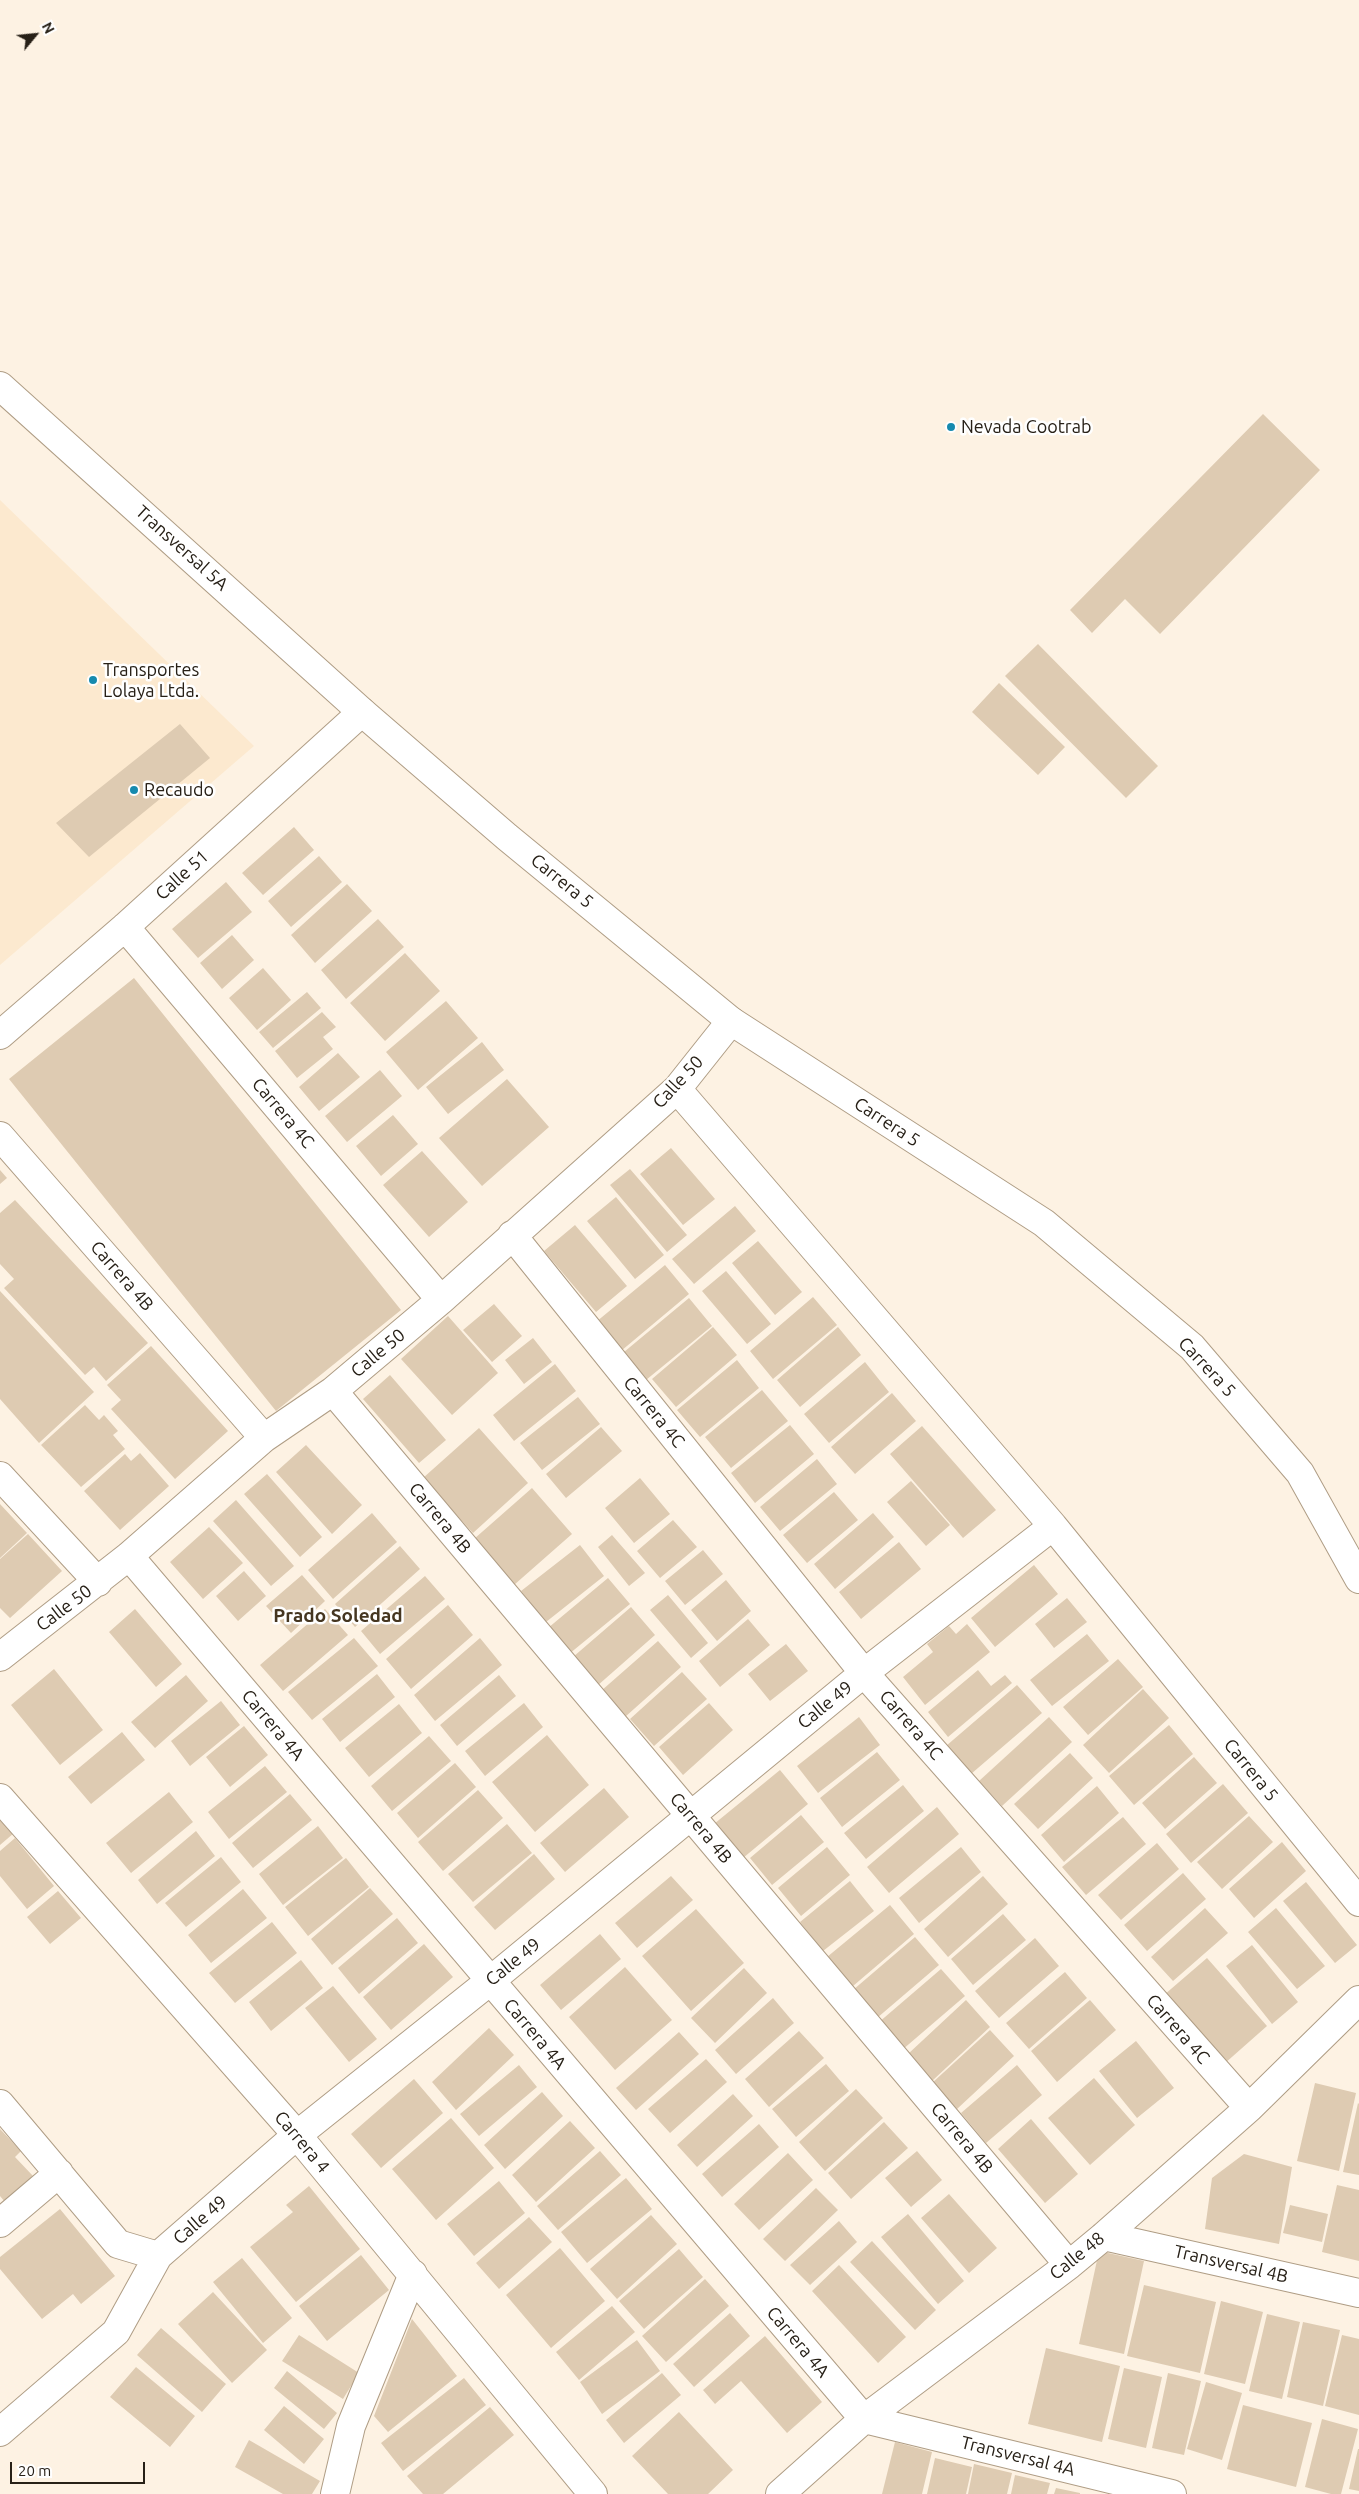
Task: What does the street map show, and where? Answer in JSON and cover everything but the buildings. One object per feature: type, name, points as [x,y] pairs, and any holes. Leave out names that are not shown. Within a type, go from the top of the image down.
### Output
[{"type":"street","name":"Transversal 5A","points":[[0,386],[362,712]]},
{"type":"street","name":"Calle 51","points":[[0,1035],[125,927],[362,712]]},
{"type":"street","name":"Carrera 5","points":[[362,712],[507,837],[731,1021],[1044,1223],[1192,1347],[1300,1473],[1359,1579]]},
{"type":"street","name":"Carrera 4C","points":[[125,927],[441,1300]]},
{"type":"street","name":"Calle 50","points":[[0,1657],[98,1582],[264,1438],[334,1391],[441,1300],[677,1089],[731,1021]]},
{"type":"street","name":"Carrera 5","points":[[677,1089],[1053,1526],[1359,1902]]},
{"type":"street","name":"Carrera 4B","points":[[0,1136],[264,1438]]},
{"type":"street","name":"Carrera 4C","points":[[512,1235],[864,1672],[1249,2108]]},
{"type":"street","name":"Carrera 4B","points":[[334,1391],[1069,2265]]},
{"type":"street","points":[[0,1476],[98,1582]]},
{"type":"street","name":"Calle 49","points":[[1,2429],[116,2332],[158,2256],[297,2135],[490,1981],[864,1672],[1053,1526]]},
{"type":"street","name":"Carrera 4A","points":[[129,1556],[864,2419]]},
{"type":"street","name":"Carrera 4","points":[[0,1798],[297,2135],[593,2494]]},
{"type":"street","name":"Calle 48","points":[[780,2494],[864,2419],[1069,2265],[1104,2236],[1249,2108],[1359,2000]]},
{"type":"street","points":[[0,2104],[118,2244],[158,2256]]},
{"type":"street","points":[[0,2223],[59,2173]]},
{"type":"street","name":"Transversal 4B","points":[[1104,2236],[1359,2293]]},
{"type":"street","points":[[343,2490],[350,2426],[413,2274]]},
{"type":"street","name":"Transversal 4A","points":[[864,2419],[1172,2494]]},
{"type":"shaded area","name":"Transportes Lolaya Ltda.","points":[[0,500],[254,746],[0,965]]},
{"type":"place","name":"Nevada Cootrab","points":[[951,427]]},
{"type":"place","name":"Transportes Lolaya Ltda.","points":[[93,680]]},
{"type":"place","name":"Recaudo","points":[[134,790]]},
{"type":"district","name":"Prado Soledad","points":[[338,1616]]}]
